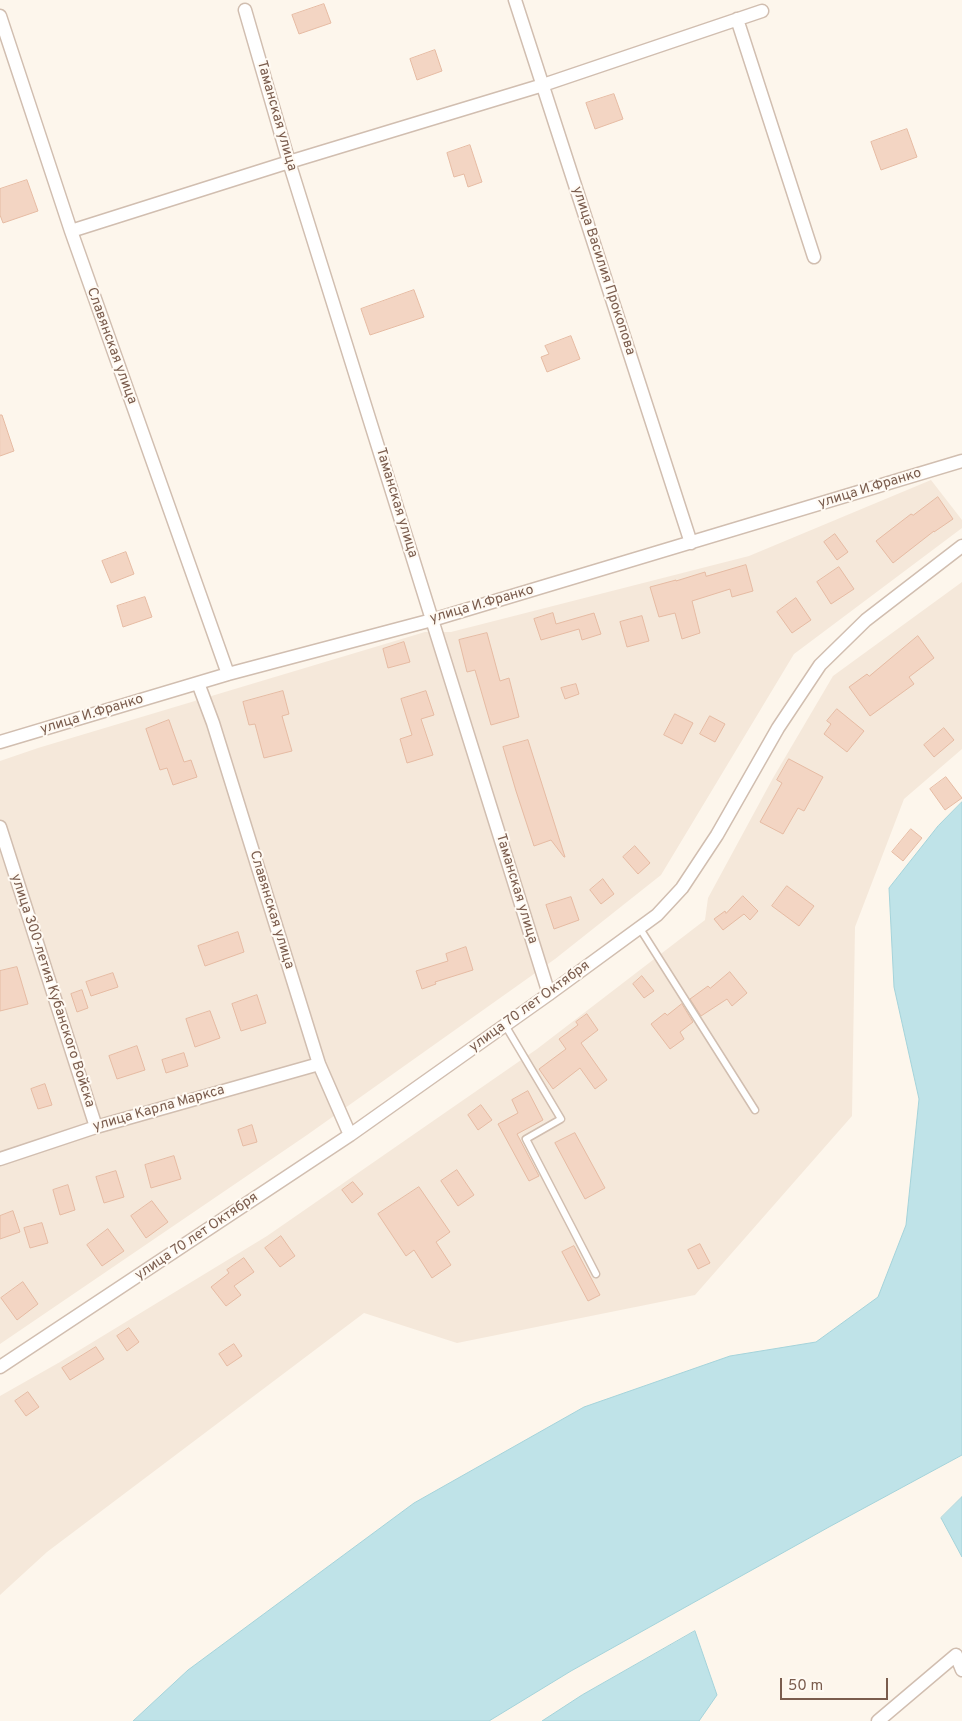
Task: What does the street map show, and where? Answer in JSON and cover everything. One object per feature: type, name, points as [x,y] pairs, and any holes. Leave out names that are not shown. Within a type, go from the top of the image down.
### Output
[{"type":"street","name":"улица Василия Прокопова","points":[[515,0],[691,543]]},
{"type":"street","name":"Таманская улица","points":[[245,10],[289,162],[549,994]]},
{"type":"street","points":[[70,231],[543,85],[762,11]]},
{"type":"street","name":"Славянская улица","points":[[0,16],[70,231],[228,674]]},
{"type":"street","points":[[737,19],[814,257]]},
{"type":"street","name":"улица И.Франко","points":[[0,742],[228,674],[432,620],[962,461]]},
{"type":"street","name":"улица 70 лет Октября","points":[[0,1367],[350,1134],[549,994],[657,915],[682,888],[717,835],[778,728],[820,665],[866,620],[962,546]]},
{"type":"street","name":"Славянская улица","points":[[198,683],[216,733],[318,1064],[350,1134]]},
{"type":"street","name":"улица 300-летия Кубанского Войска","points":[[0,827],[96,1127]]},
{"type":"street","name":"улица Карла Маркса","points":[[0,1159],[96,1127],[318,1064]]},
{"type":"street","points":[[878,1721],[956,1656],[962,1670]]},
{"type":"lane","points":[[639,927],[755,1110]]},
{"type":"lane","points":[[505,1025],[561,1119],[526,1139],[596,1274]]},
{"type":"shaded area","points":[[931,480],[962,520],[962,528],[794,654],[661,875],[555,959],[307,1135],[0,1344],[0,761],[425,632],[451,632],[749,556]]},
{"type":"shaded area","points":[[962,582],[962,749],[904,799],[855,927],[852,1116],[695,1295],[457,1343],[364,1313],[47,1552],[0,1595],[0,1396],[60,1362],[267,1236],[537,1049],[705,920],[708,898],[773,778],[833,676]]},
{"type":"water","points":[[962,802],[962,1455],[571,1671],[489,1721],[133,1721],[188,1670],[414,1503],[584,1407],[730,1356],[816,1342],[878,1297],[906,1225],[919,1099],[894,987],[889,888],[938,826]]},
{"type":"water","points":[[962,1497],[962,1557],[941,1518]]},
{"type":"water","points":[[695,1631],[717,1695],[699,1721],[542,1721],[582,1695]]},
{"type":"building","points":[[324,4],[331,23],[299,34],[292,15]]},
{"type":"building","points":[[435,50],[442,71],[417,80],[410,59]]},
{"type":"building","points":[[614,94],[623,119],[595,129],[586,103]]},
{"type":"building","points":[[907,129],[917,157],[881,170],[871,142]]},
{"type":"building","points":[[470,145],[482,182],[468,187],[464,174],[454,177],[447,153]]},
{"type":"building","points":[[27,180],[38,211],[3,223],[0,215],[0,189]]},
{"type":"building","points":[[414,290],[424,317],[370,335],[361,309]]},
{"type":"building","points":[[571,336],[580,359],[547,372],[541,357],[549,354],[545,346]]},
{"type":"building","points":[[0,415],[2,415],[14,451],[0,456]]},
{"type":"building","points":[[938,497],[953,519],[934,531],[893,563],[876,541],[911,514],[913,515]]},
{"type":"building","points":[[835,534],[848,552],[837,560],[824,542]]},
{"type":"building","points":[[126,552],[134,574],[111,583],[102,561]]},
{"type":"building","points":[[746,565],[753,591],[732,597],[730,589],[692,601],[700,633],[682,639],[675,613],[659,617],[650,587],[705,572],[706,576]]},
{"type":"building","points":[[839,567],[854,589],[831,604],[817,582]]},
{"type":"building","points":[[145,597],[152,617],[123,627],[117,606]]},
{"type":"building","points":[[796,598],[811,620],[792,633],[777,612]]},
{"type":"building","points":[[553,613],[556,624],[594,613],[601,634],[582,640],[579,629],[541,640],[534,619]]},
{"type":"building","points":[[642,616],[649,641],[627,647],[620,622]]},
{"type":"building","points":[[487,633],[500,681],[509,678],[519,717],[491,725],[475,670],[467,672],[459,640]]},
{"type":"building","points":[[918,636],[934,658],[909,677],[914,684],[870,716],[849,687],[867,674],[869,676]]},
{"type":"building","points":[[404,642],[410,662],[388,668],[383,649]]},
{"type":"building","points":[[576,684],[579,694],[565,699],[561,688]]},
{"type":"building","points":[[283,691],[289,714],[282,716],[292,751],[264,758],[255,724],[249,725],[243,702]]},
{"type":"building","points":[[426,691],[434,715],[421,719],[433,755],[407,763],[400,739],[412,735],[401,699]]},
{"type":"building","points":[[837,709],[864,731],[847,752],[824,734],[831,724],[827,721]]},
{"type":"building","points":[[675,714],[693,723],[682,744],[664,735]]},
{"type":"building","points":[[710,716],[725,724],[715,742],[700,734]]},
{"type":"building","points":[[169,720],[184,762],[191,760],[197,777],[173,785],[167,768],[160,770],[146,729]]},
{"type":"building","points":[[944,728],[954,740],[934,757],[924,745]]},
{"type":"building","points":[[528,740],[565,857],[551,840],[534,846],[516,791],[503,747]]},
{"type":"building","points":[[789,759],[823,777],[804,811],[798,808],[783,834],[760,822],[782,783],[777,780]]},
{"type":"building","points":[[946,777],[962,798],[945,810],[930,789]]},
{"type":"building","points":[[911,829],[922,838],[903,861],[892,852]]},
{"type":"building","points":[[635,846],[650,863],[638,874],[623,857]]},
{"type":"building","points":[[603,879],[614,894],[601,904],[590,890]]},
{"type":"building","points":[[787,886],[814,906],[799,926],[772,906]]},
{"type":"building","points":[[743,896],[758,911],[750,920],[744,914],[723,930],[714,919],[725,911],[726,913]]},
{"type":"building","points":[[571,897],[579,920],[554,929],[546,905]]},
{"type":"building","points":[[238,932],[244,952],[205,966],[198,946]]},
{"type":"building","points":[[466,947],[473,970],[435,982],[436,984],[422,989],[416,971],[448,961],[446,954]]},
{"type":"building","points":[[17,967],[28,1004],[0,1011],[0,971]]},
{"type":"building","points":[[730,972],[747,993],[732,1006],[727,999],[701,1016],[690,999],[708,986],[710,988]]},
{"type":"building","points":[[113,973],[118,987],[91,996],[86,982]]},
{"type":"building","points":[[642,976],[654,991],[644,998],[633,984]]},
{"type":"building","points":[[82,990],[88,1008],[77,1012],[71,994]]},
{"type":"building","points":[[257,995],[266,1023],[241,1031],[232,1004]]},
{"type":"building","points":[[682,1004],[693,1022],[680,1032],[684,1039],[670,1049],[651,1024],[665,1013],[667,1015]]},
{"type":"building","points":[[210,1011],[220,1038],[195,1047],[186,1019]]},
{"type":"building","points":[[587,1014],[598,1030],[581,1043],[607,1080],[595,1089],[580,1068],[553,1089],[539,1069],[566,1049],[559,1039],[578,1025],[576,1022]]},
{"type":"building","points":[[137,1046],[145,1070],[117,1079],[109,1056]]},
{"type":"building","points":[[184,1053],[188,1066],[166,1073],[162,1060]]},
{"type":"building","points":[[45,1084],[52,1105],[38,1109],[31,1089]]},
{"type":"building","points":[[528,1091],[543,1120],[517,1134],[539,1176],[529,1181],[498,1124],[518,1113],[512,1100]]},
{"type":"building","points":[[481,1105],[492,1120],[478,1130],[468,1115]]},
{"type":"building","points":[[252,1125],[257,1142],[243,1146],[238,1130]]},
{"type":"building","points":[[575,1133],[605,1188],[585,1199],[555,1143]]},
{"type":"building","points":[[174,1156],[181,1179],[151,1188],[145,1165]]},
{"type":"building","points":[[457,1170],[474,1195],[458,1206],[441,1181]]},
{"type":"building","points":[[116,1171],[124,1197],[104,1203],[96,1177]]},
{"type":"building","points":[[353,1182],[363,1194],[352,1203],[342,1190]]},
{"type":"building","points":[[68,1185],[75,1210],[60,1215],[53,1190]]},
{"type":"building","points":[[419,1187],[450,1232],[436,1242],[451,1265],[432,1278],[414,1250],[406,1256],[378,1214]]},
{"type":"building","points":[[152,1201],[168,1222],[146,1238],[131,1216]]},
{"type":"building","points":[[13,1211],[20,1232],[0,1239],[0,1216]]},
{"type":"building","points":[[42,1223],[48,1243],[30,1248],[24,1228]]},
{"type":"building","points":[[108,1229],[124,1251],[102,1266],[87,1245]]},
{"type":"building","points":[[281,1236],[295,1256],[280,1267],[265,1248]]},
{"type":"building","points":[[700,1244],[710,1263],[698,1269],[688,1250]]},
{"type":"building","points":[[574,1246],[600,1295],[588,1301],[562,1252]]},
{"type":"building","points":[[244,1258],[254,1272],[234,1286],[241,1295],[226,1306],[211,1287],[229,1273],[227,1270]]},
{"type":"building","points":[[23,1282],[38,1304],[17,1320],[1,1298]]},
{"type":"building","points":[[129,1328],[139,1342],[127,1351],[117,1336]]},
{"type":"building","points":[[234,1344],[242,1356],[227,1366],[219,1354]]},
{"type":"building","points":[[96,1347],[104,1359],[70,1380],[62,1368]]},
{"type":"building","points":[[28,1392],[39,1407],[26,1416],[15,1401]]}]
